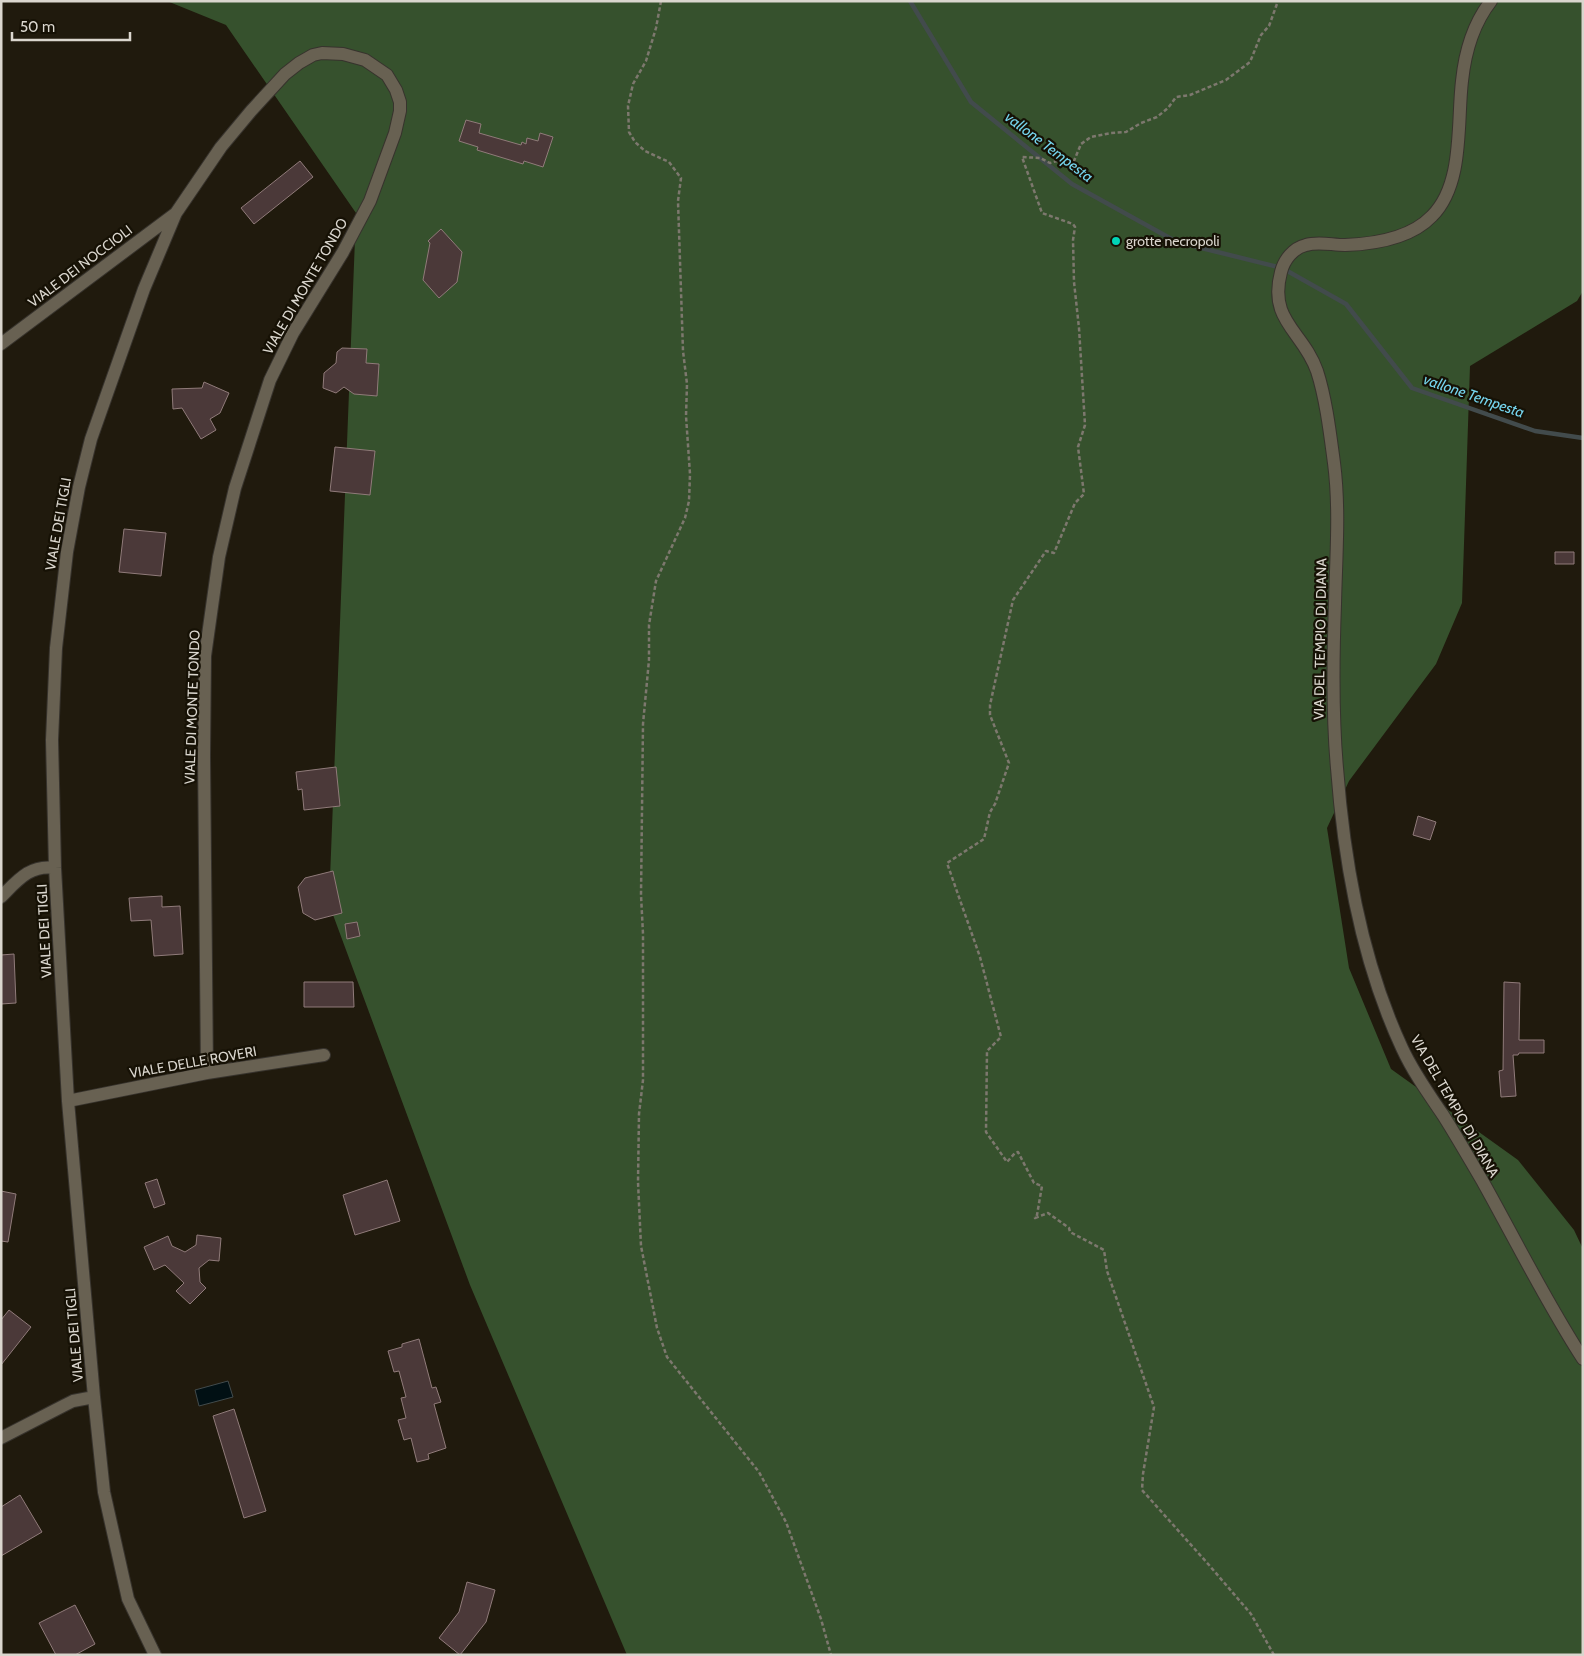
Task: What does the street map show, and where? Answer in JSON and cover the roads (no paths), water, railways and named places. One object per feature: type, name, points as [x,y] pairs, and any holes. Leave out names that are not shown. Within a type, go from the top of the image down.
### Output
[{"type":"street","name":"VIA DEL TEMPIO DI DIANA","points":[[1491,1],[1476,26],[1466,56],[1454,166],[1446,194],[1435,213],[1413,229],[1386,239],[1352,244],[1308,244],[1298,248],[1287,258],[1282,268],[1278,297],[1284,319],[1304,345],[1316,369],[1321,387],[1334,463],[1337,517],[1333,687],[1335,750],[1353,891],[1362,936],[1379,989],[1408,1060],[1478,1174],[1547,1300],[1583,1359]]},
{"type":"street","name":"VIALE DI MONTE TONDO","points":[[176,213],[210,163],[237,128],[279,80],[306,58],[322,53],[355,56],[374,65],[390,80],[399,97],[400,107],[396,133],[364,214],[293,333],[270,380],[235,488],[219,557],[205,656],[204,766],[207,1074]]},
{"type":"street","name":"VIALE DEI NOCCIOLI","points":[[1,344],[176,213]]},
{"type":"street","name":"VIALE DEI TIGLI","points":[[155,1655],[128,1599],[104,1492],[68,1101],[55,868],[52,740],[56,658],[66,552],[72,519],[91,439],[144,289],[176,213]]},
{"type":"street","points":[[1,897],[22,876],[32,870],[55,868]]},
{"type":"street","name":"VIALE DELLE ROVERI","points":[[68,1101],[207,1074],[324,1055]]},
{"type":"street","points":[[1,1438],[63,1406],[94,1397]]},
{"type":"waterway","name":"vallone Tempesta","points":[[910,1],[971,102],[1072,184],[1177,242],[1282,268],[1346,304],[1412,388],[1535,431],[1583,438]]},
{"type":"place","name":"grotte necropoli","points":[[1116,241]]}]
